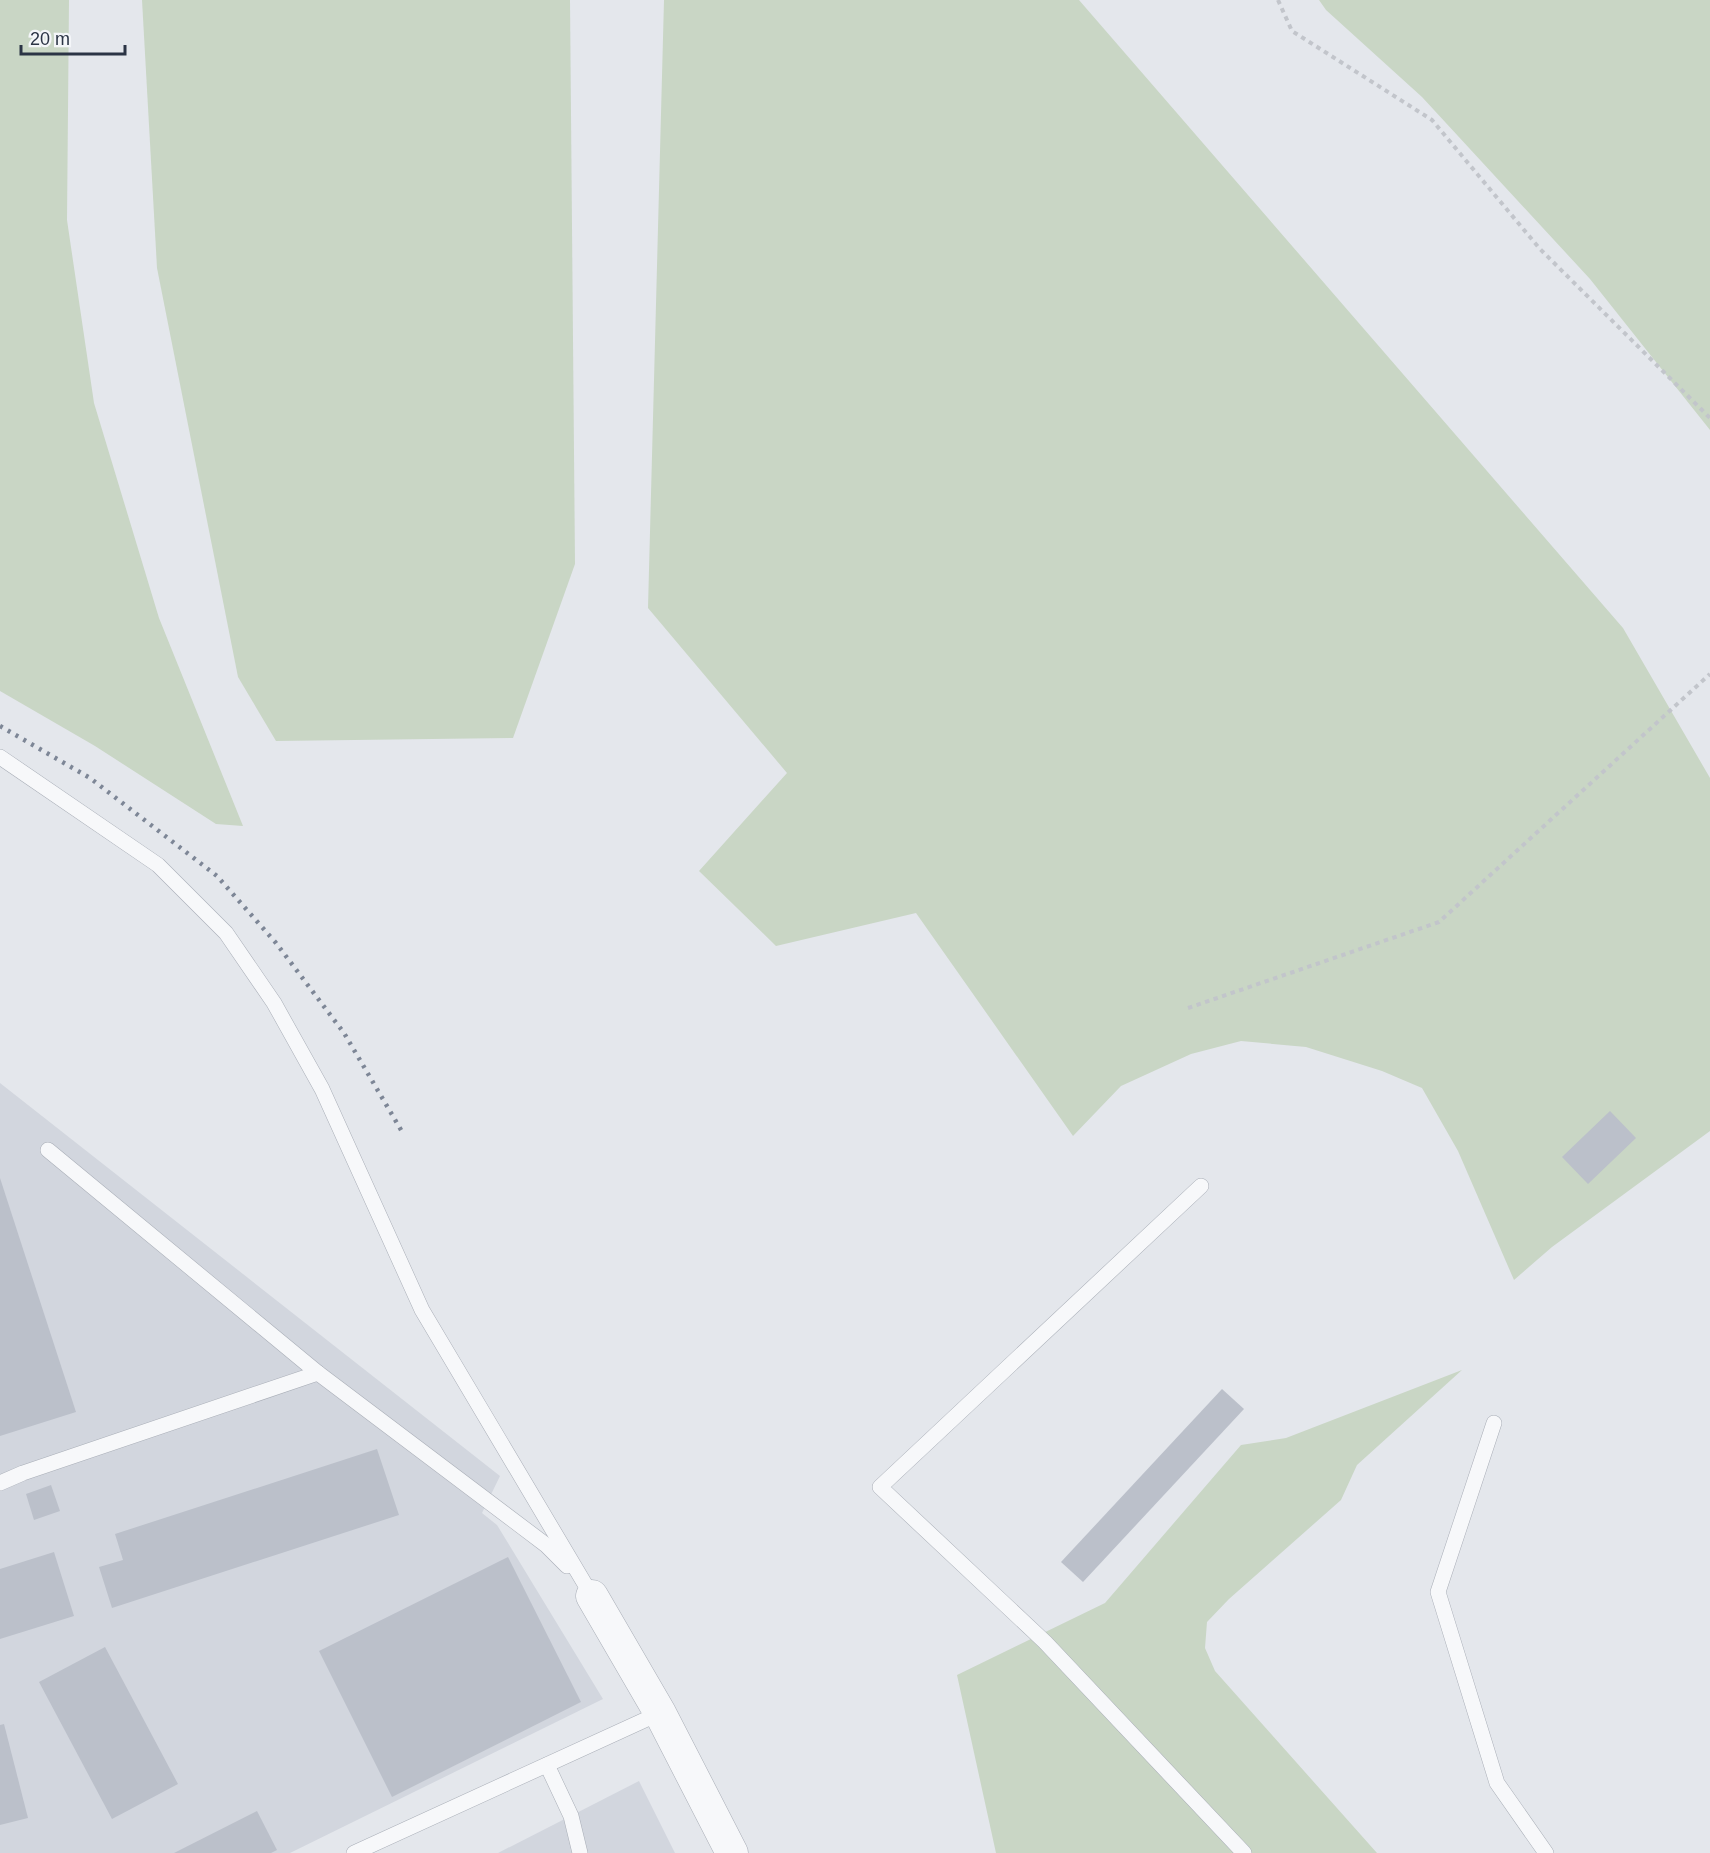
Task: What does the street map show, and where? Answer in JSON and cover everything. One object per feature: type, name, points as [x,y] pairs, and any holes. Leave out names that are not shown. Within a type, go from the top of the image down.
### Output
[{"type":"street","points":[[592,1596],[660,1713],[732,1853]]},
{"type":"lane","points":[[0,757],[158,865],[226,933],[273,1004],[322,1089],[422,1310],[592,1596]]},
{"type":"lane","points":[[48,1150],[318,1372],[546,1545],[592,1596]]},
{"type":"lane","points":[[1201,1186],[880,1487],[1045,1642],[1244,1853]]},
{"type":"lane","points":[[0,1483],[22,1473],[318,1372]]},
{"type":"lane","points":[[1494,1423],[1438,1592],[1497,1783],[1546,1853]]},
{"type":"lane","points":[[354,1853],[660,1713]]},
{"type":"lane","points":[[547,1765],[571,1816],[580,1853]]},
{"type":"path","points":[[1278,0],[1292,31],[1432,120],[1540,249],[1710,418]]},
{"type":"path","points":[[1188,1008],[1439,922],[1710,674]]},
{"type":"shaded area","points":[[0,1083],[500,1476],[482,1513],[497,1525],[603,1699],[290,1853],[0,1853]]},
{"type":"shaded area","points":[[639,1781],[675,1853],[498,1853]]},
{"type":"green space","points":[[0,0],[69,0],[67,220],[94,403],[159,618],[243,826],[216,824],[95,746],[0,691]]},
{"type":"green space","points":[[142,0],[570,0],[575,564],[513,738],[276,741],[238,677],[157,268]]},
{"type":"green space","points":[[664,0],[1079,0],[1623,628],[1710,778],[1710,1131],[1552,1247],[1514,1280],[1458,1151],[1422,1088],[1382,1071],[1306,1047],[1241,1041],[1191,1054],[1121,1086],[1073,1136],[916,913],[776,946],[699,871],[787,773],[648,608]]},
{"type":"green space","points":[[1319,0],[1710,0],[1710,430],[1590,279],[1422,97],[1326,10]]},
{"type":"green space","points":[[1462,1370],[1357,1465],[1341,1500],[1229,1599],[1207,1622],[1205,1648],[1215,1671],[1377,1853],[996,1853],[957,1675],[1105,1603],[1241,1445],[1286,1438]]},
{"type":"building","points":[[1610,1111],[1636,1138],[1588,1184],[1562,1157]]},
{"type":"building","points":[[0,1178],[76,1412],[0,1436]]},
{"type":"building","points":[[1222,1389],[1244,1409],[1083,1582],[1061,1562]]},
{"type":"building","points":[[377,1449],[399,1515],[112,1608],[99,1567],[123,1560],[115,1534]]},
{"type":"building","points":[[51,1485],[60,1511],[34,1520],[26,1494]]},
{"type":"building","points":[[54,1552],[74,1616],[0,1639],[0,1569]]},
{"type":"building","points":[[508,1557],[581,1702],[392,1797],[319,1651]]},
{"type":"building","points":[[105,1647],[178,1784],[112,1819],[39,1682]]},
{"type":"building","points":[[4,1724],[28,1818],[0,1825],[0,1725]]},
{"type":"building","points":[[257,1811],[277,1850],[271,1853],[174,1853]]},
{"type":"railway","points":[[0,726],[90,778],[217,876],[276,943],[344,1033],[404,1135]]}]
